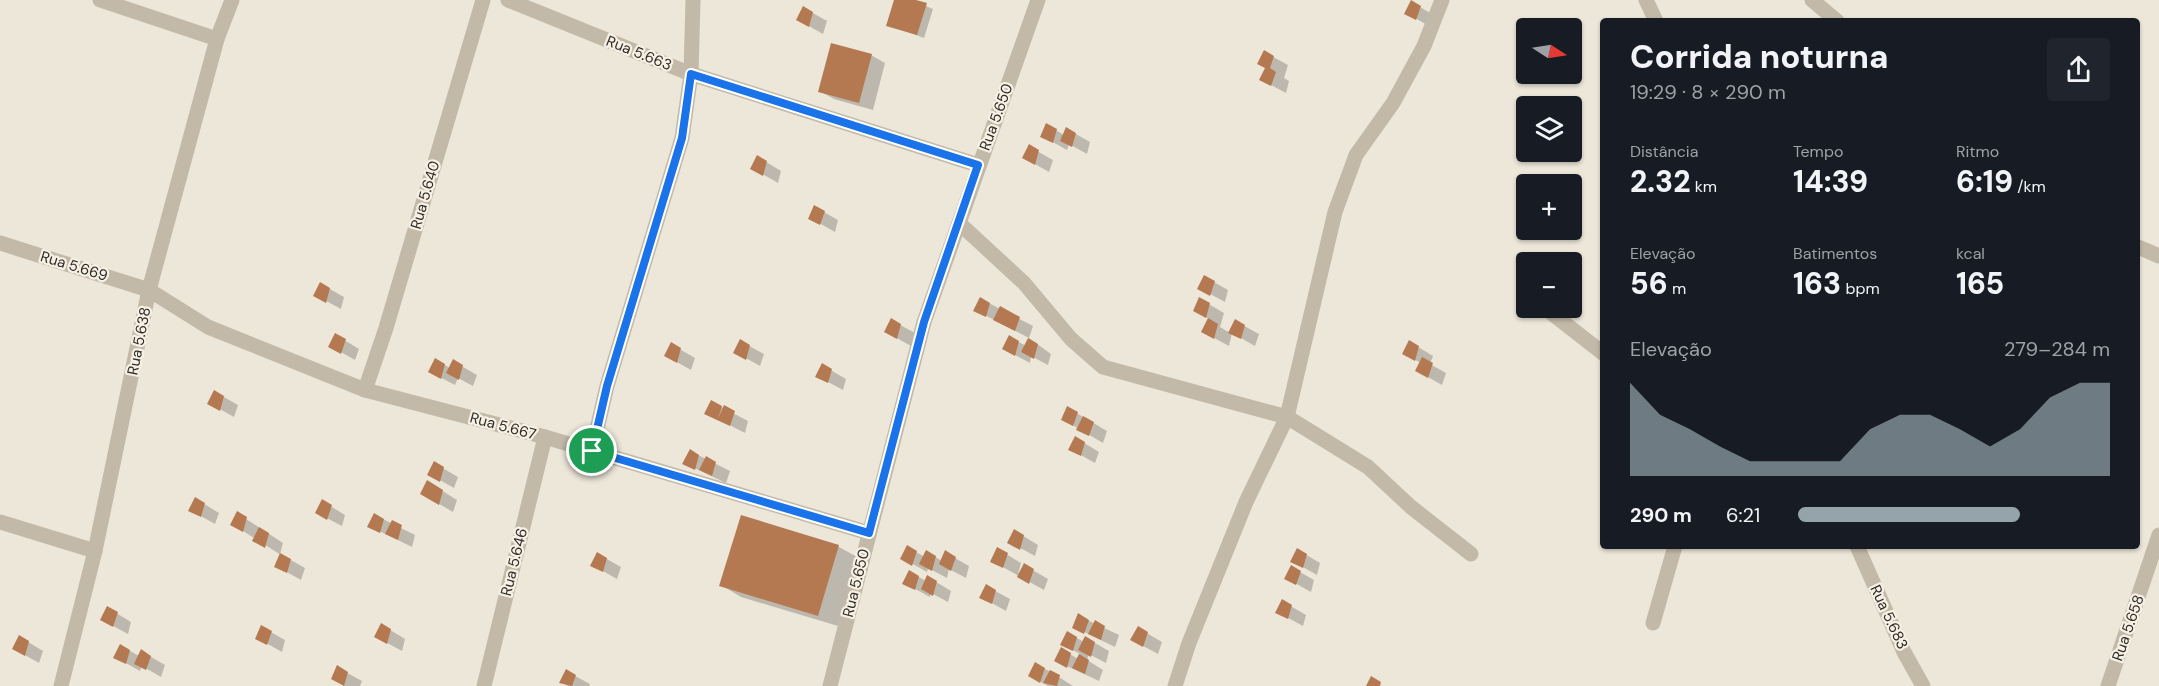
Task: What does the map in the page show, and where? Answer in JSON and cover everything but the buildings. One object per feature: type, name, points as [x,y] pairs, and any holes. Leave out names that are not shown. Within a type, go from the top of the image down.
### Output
[{"type":"street","points":[[100,0],[217,39]]},
{"type":"street","name":"Rua 5.638","points":[[61,686],[94,551],[149,290],[217,39],[232,0]]},
{"type":"street","name":"Rua 5.640","points":[[364,390],[386,328],[483,0]]},
{"type":"street","name":"Rua 5.663","points":[[508,0],[691,74],[978,165]]},
{"type":"street","points":[[592,451],[607,386],[682,138],[691,74],[693,0]]},
{"type":"street","name":"Rua 5.650","points":[[830,686],[924,322],[1038,0]]},
{"type":"street","points":[[1175,686],[1189,643],[1246,502],[1287,417],[1335,212],[1356,155],[1393,103],[1424,46],[1442,0]]},
{"type":"street","points":[[1646,0],[1655,18]]},
{"type":"street","points":[[1812,0],[1833,18]]},
{"type":"street","points":[[958,223],[1024,283],[1071,339],[1103,367],[1287,417],[1368,467],[1411,507],[1471,554]]},
{"type":"street","name":"Rua 5.669","points":[[0,243],[149,290]]},
{"type":"street","points":[[2140,248],[2159,256]]},
{"type":"street","name":"Rua 5.667","points":[[149,290],[208,327],[364,390],[544,437],[869,533]]},
{"type":"street","points":[[1558,318],[1600,351]]},
{"type":"street","name":"Rua 5.646","points":[[484,686],[544,437]]},
{"type":"street","points":[[0,522],[94,551]]},
{"type":"street","name":"Rua 5.658","points":[[2108,686],[2159,535]]},
{"type":"street","points":[[1653,623],[1674,549]]},
{"type":"street","name":"Rua 5.683","points":[[1858,549],[1904,652],[1923,686]]},
{"type":"route","points":[[691,74],[978,165],[924,322],[869,533],[592,451],[607,386],[682,138],[691,74]]}]
